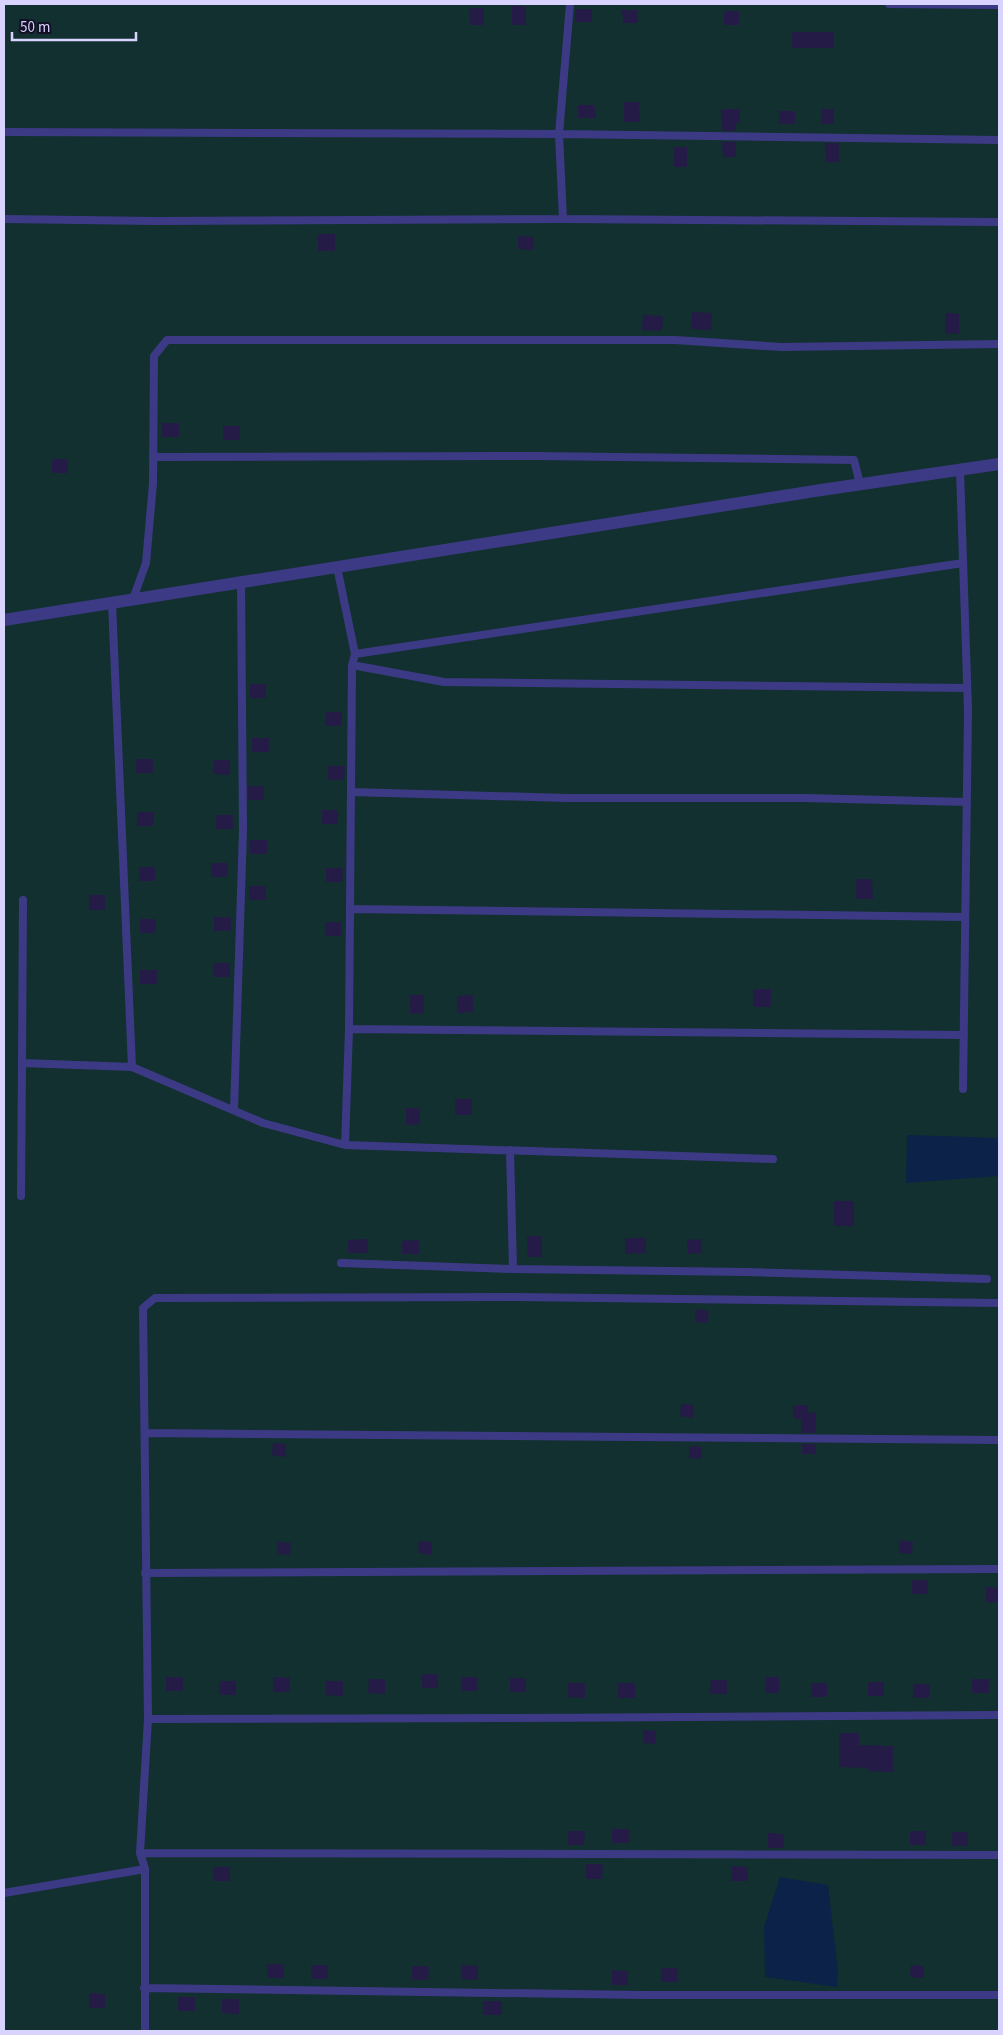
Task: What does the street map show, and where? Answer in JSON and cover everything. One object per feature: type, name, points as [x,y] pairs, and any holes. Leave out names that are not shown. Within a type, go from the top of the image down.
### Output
[{"type":"street","points":[[4,620],[860,484],[999,464]]},
{"type":"lane","points":[[563,219],[559,134],[570,4]]},
{"type":"lane","points":[[889,4],[999,6]]},
{"type":"lane","points":[[4,132],[559,134],[999,140]]},
{"type":"lane","points":[[4,219],[164,221],[563,219],[999,222]]},
{"type":"lane","points":[[133,600],[146,563],[153,458],[154,356],[167,340],[675,340],[782,347],[999,344]]},
{"type":"lane","points":[[153,458],[545,456],[854,460],[860,484]]},
{"type":"lane","points":[[960,470],[967,688],[963,1089]]},
{"type":"lane","points":[[355,654],[963,563]]},
{"type":"lane","points":[[337,567],[355,654],[352,665],[349,1029],[346,1145]]},
{"type":"lane","points":[[234,1110],[243,831],[242,582]]},
{"type":"lane","points":[[112,603],[132,1067]]},
{"type":"lane","points":[[352,665],[444,682],[967,688]]},
{"type":"lane","points":[[351,792],[567,798],[806,798],[967,802]]},
{"type":"lane","points":[[22,1196],[23,900]]},
{"type":"lane","points":[[350,909],[965,917]]},
{"type":"lane","points":[[349,1029],[964,1035]]},
{"type":"lane","points":[[22,1063],[132,1067],[263,1123],[346,1145],[773,1158]]},
{"type":"lane","points":[[510,1150],[513,1269]]},
{"type":"lane","points":[[341,1263],[513,1269],[747,1272],[987,1279]]},
{"type":"lane","points":[[145,2031],[145,1869],[140,1853],[148,1719],[143,1308],[155,1298],[535,1297],[999,1304]]},
{"type":"lane","points":[[146,1433],[999,1440]]},
{"type":"lane","points":[[145,1573],[999,1568]]},
{"type":"lane","points":[[148,1719],[499,1716],[766,1718],[999,1715]]},
{"type":"lane","points":[[140,1853],[999,1855]]},
{"type":"lane","points":[[4,1893],[145,1869]]},
{"type":"lane","points":[[144,1988],[643,1995],[999,1995]]},
{"type":"green space","points":[[4,4],[999,4],[999,2031],[4,2031]]},
{"type":"water","points":[[907,1135],[999,1138],[999,1176],[906,1183]]},
{"type":"water","points":[[780,1877],[828,1885],[838,1972],[837,1987],[765,1977],[764,1927]]},
{"type":"building","points":[[512,6],[526,6],[526,25],[512,25]]},
{"type":"building","points":[[469,8],[484,8],[484,25],[470,25]]},
{"type":"building","points":[[575,9],[592,9],[592,22],[575,22]]},
{"type":"building","points":[[622,10],[638,10],[638,23],[623,23]]},
{"type":"building","points":[[724,11],[739,11],[739,25],[724,25]]},
{"type":"building","points":[[792,32],[834,32],[834,48],[792,48]]},
{"type":"building","points":[[624,102],[639,102],[640,122],[624,122]]},
{"type":"building","points":[[578,105],[595,105],[596,118],[578,118]]},
{"type":"building","points":[[721,109],[740,109],[740,123],[736,123],[736,131],[722,131]]},
{"type":"building","points":[[821,109],[834,109],[834,124],[821,124]]},
{"type":"building","points":[[779,111],[795,111],[795,124],[779,124]]},
{"type":"building","points":[[722,142],[736,142],[736,157],[723,157]]},
{"type":"building","points":[[825,143],[839,143],[839,162],[826,162]]},
{"type":"building","points":[[674,147],[687,147],[687,167],[674,167]]},
{"type":"building","points":[[318,234],[335,234],[335,251],[318,251]]},
{"type":"building","points":[[518,236],[534,237],[533,250],[518,249]]},
{"type":"building","points":[[692,312],[712,313],[711,330],[691,329]]},
{"type":"building","points":[[946,313],[959,314],[959,334],[945,333]]},
{"type":"building","points":[[643,315],[663,316],[662,331],[642,330]]},
{"type":"building","points":[[162,423],[179,423],[179,437],[162,437]]},
{"type":"building","points":[[223,426],[240,426],[240,440],[223,440]]},
{"type":"building","points":[[52,459],[68,459],[68,473],[52,473]]},
{"type":"building","points":[[250,684],[266,684],[266,698],[250,698]]},
{"type":"building","points":[[326,712],[342,712],[342,726],[325,726]]},
{"type":"building","points":[[252,738],[269,738],[269,752],[252,752]]},
{"type":"building","points":[[136,759],[153,759],[153,773],[136,773]]},
{"type":"building","points":[[214,760],[230,760],[230,775],[213,774]]},
{"type":"building","points":[[328,766],[345,766],[344,780],[328,780]]},
{"type":"building","points":[[248,786],[264,786],[264,800],[248,800]]},
{"type":"building","points":[[322,810],[338,810],[338,824],[322,824]]},
{"type":"building","points":[[137,812],[154,812],[153,826],[137,826]]},
{"type":"building","points":[[216,815],[233,815],[233,829],[216,829]]},
{"type":"building","points":[[250,840],[267,840],[267,854],[250,854]]},
{"type":"building","points":[[211,863],[228,863],[228,877],[211,877]]},
{"type":"building","points":[[139,867],[155,867],[155,881],[139,881]]},
{"type":"building","points":[[326,868],[343,868],[342,882],[326,882]]},
{"type":"building","points":[[856,879],[872,879],[873,899],[856,899]]},
{"type":"building","points":[[249,886],[266,886],[265,900],[249,900]]},
{"type":"building","points":[[89,895],[105,895],[105,910],[89,910]]},
{"type":"building","points":[[214,917],[231,917],[231,931],[214,931]]},
{"type":"building","points":[[140,919],[156,919],[156,933],[140,933]]},
{"type":"building","points":[[325,922],[341,922],[341,936],[325,936]]},
{"type":"building","points":[[213,963],[230,963],[230,977],[213,977]]},
{"type":"building","points":[[140,970],[157,970],[157,984],[140,984]]},
{"type":"building","points":[[753,989],[771,989],[771,1007],[753,1007]]},
{"type":"building","points":[[410,995],[424,995],[424,1013],[410,1014]]},
{"type":"building","points":[[473,995],[473,1012],[457,1013],[457,996]]},
{"type":"building","points":[[455,1099],[472,1099],[472,1115],[455,1115]]},
{"type":"building","points":[[406,1108],[420,1108],[420,1124],[406,1125]]},
{"type":"building","points":[[834,1201],[854,1201],[854,1226],[834,1226]]},
{"type":"building","points":[[527,1236],[542,1236],[542,1257],[528,1257]]},
{"type":"building","points":[[625,1238],[646,1238],[646,1253],[625,1254]]},
{"type":"building","points":[[368,1239],[368,1253],[348,1253],[348,1240]]},
{"type":"building","points":[[701,1239],[702,1253],[688,1254],[687,1240]]},
{"type":"building","points":[[419,1240],[419,1254],[402,1254],[402,1241]]},
{"type":"building","points":[[696,1309],[709,1311],[707,1323],[695,1322]]},
{"type":"building","points":[[681,1404],[694,1405],[693,1418],[680,1416]]},
{"type":"building","points":[[793,1405],[808,1405],[808,1413],[816,1412],[816,1433],[801,1433],[801,1419],[794,1419]]},
{"type":"building","points":[[273,1443],[286,1444],[285,1457],[272,1455]]},
{"type":"building","points":[[802,1444],[816,1444],[816,1454],[802,1454]]},
{"type":"building","points":[[690,1446],[702,1447],[701,1459],[689,1458]]},
{"type":"building","points":[[900,1540],[913,1542],[912,1554],[899,1553]]},
{"type":"building","points":[[419,1541],[432,1542],[431,1555],[418,1553]]},
{"type":"building","points":[[278,1542],[291,1543],[290,1555],[277,1554]]},
{"type":"building","points":[[912,1580],[928,1580],[928,1594],[912,1594]]},
{"type":"building","points":[[986,1587],[999,1588],[999,1602],[986,1602]]},
{"type":"building","points":[[422,1674],[438,1674],[438,1688],[422,1688]]},
{"type":"building","points":[[166,1677],[183,1677],[183,1691],[166,1691]]},
{"type":"building","points":[[273,1677],[290,1678],[289,1692],[273,1692]]},
{"type":"building","points":[[461,1677],[477,1677],[477,1691],[461,1691]]},
{"type":"building","points":[[766,1677],[779,1677],[779,1693],[765,1693]]},
{"type":"building","points":[[510,1678],[526,1678],[526,1692],[510,1692]]},
{"type":"building","points":[[369,1679],[385,1679],[385,1694],[368,1693]]},
{"type":"building","points":[[972,1679],[989,1679],[989,1693],[972,1693]]},
{"type":"building","points":[[711,1680],[727,1680],[727,1694],[710,1694]]},
{"type":"building","points":[[220,1681],[236,1681],[236,1695],[219,1695]]},
{"type":"building","points":[[326,1681],[343,1681],[343,1696],[326,1695]]},
{"type":"building","points":[[868,1682],[884,1682],[884,1696],[868,1696]]},
{"type":"building","points":[[568,1683],[585,1683],[585,1698],[568,1697]]},
{"type":"building","points":[[618,1683],[635,1683],[635,1698],[618,1698]]},
{"type":"building","points":[[811,1683],[827,1683],[827,1697],[811,1697]]},
{"type":"building","points":[[913,1684],[930,1684],[929,1698],[913,1698]]},
{"type":"building","points":[[644,1730],[656,1731],[655,1744],[643,1743]]},
{"type":"building","points":[[839,1733],[859,1733],[859,1745],[893,1746],[893,1772],[868,1771],[868,1768],[839,1767]]},
{"type":"building","points":[[612,1829],[629,1829],[629,1843],[612,1843]]},
{"type":"building","points":[[568,1831],[585,1831],[584,1845],[568,1845]]},
{"type":"building","points":[[910,1831],[926,1831],[926,1845],[910,1845]]},
{"type":"building","points":[[952,1832],[968,1832],[968,1846],[952,1846]]},
{"type":"building","points":[[768,1833],[784,1834],[784,1848],[768,1848]]},
{"type":"building","points":[[586,1864],[603,1864],[602,1879],[586,1879]]},
{"type":"building","points":[[732,1866],[748,1867],[748,1881],[731,1881]]},
{"type":"building","points":[[213,1867],[230,1867],[230,1881],[213,1881]]},
{"type":"building","points":[[267,1964],[284,1964],[284,1978],[267,1978]]},
{"type":"building","points":[[311,1965],[328,1965],[327,1979],[311,1979]]},
{"type":"building","points":[[461,1965],[478,1966],[478,1980],[461,1979]]},
{"type":"building","points":[[911,1965],[924,1966],[923,1978],[910,1977]]},
{"type":"building","points":[[412,1966],[429,1966],[428,1980],[412,1980]]},
{"type":"building","points":[[661,1968],[678,1968],[677,1982],[661,1982]]},
{"type":"building","points":[[612,1970],[628,1971],[628,1985],[612,1985]]},
{"type":"building","points":[[89,1993],[105,1994],[105,2008],[89,2008]]},
{"type":"building","points":[[178,1997],[195,1997],[195,2011],[178,2011]]},
{"type":"building","points":[[222,1999],[239,1999],[239,2014],[222,2013]]},
{"type":"building","points":[[483,2001],[502,2001],[502,2015],[483,2015]]}]
